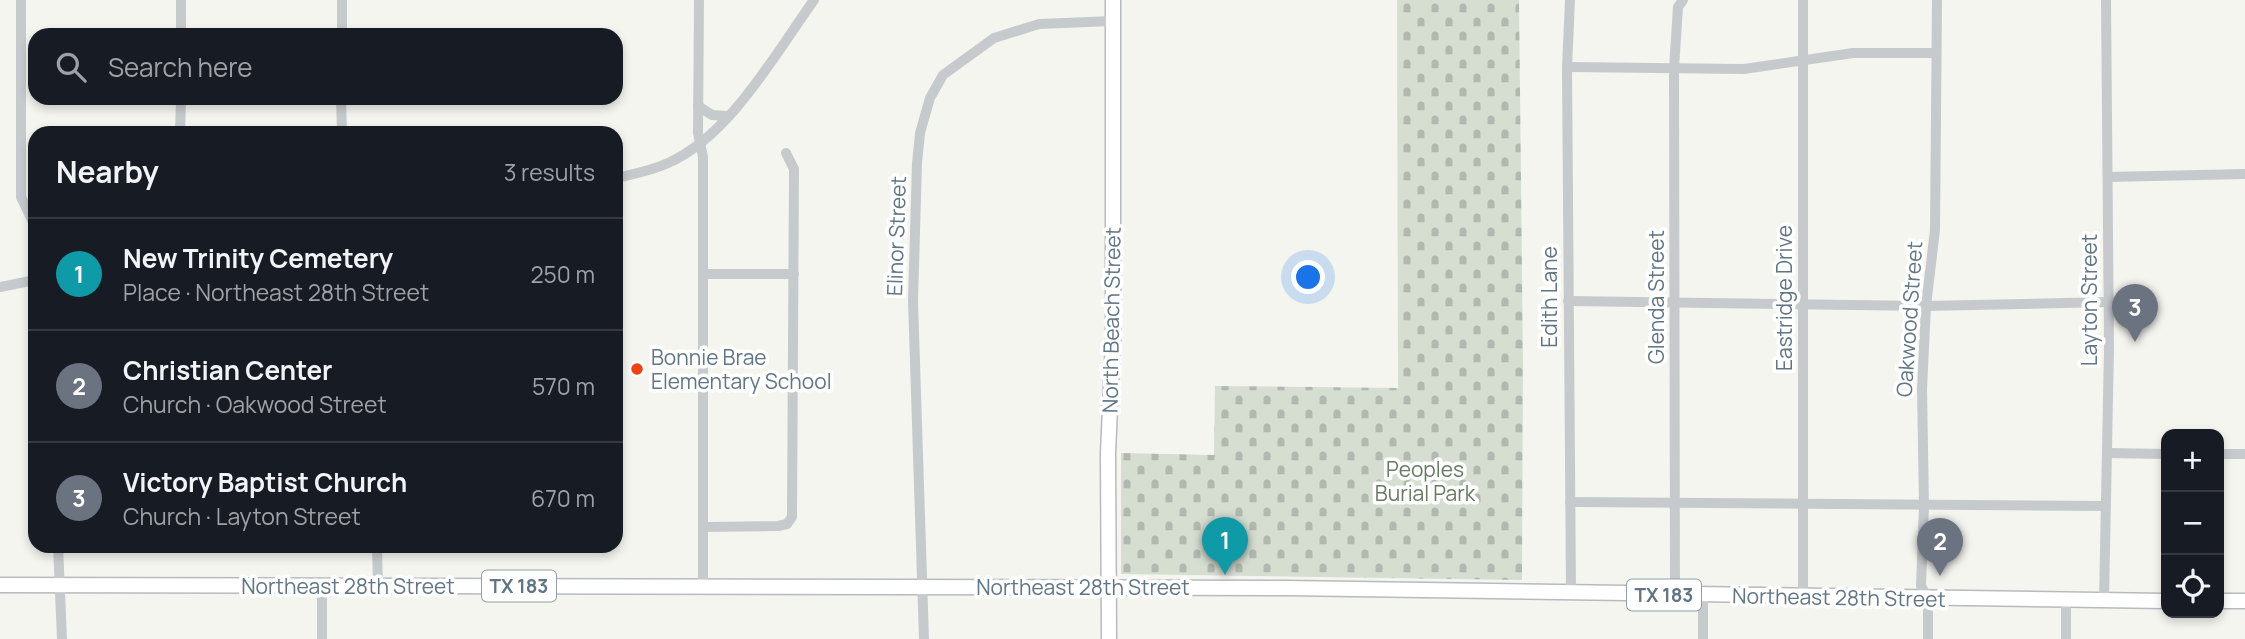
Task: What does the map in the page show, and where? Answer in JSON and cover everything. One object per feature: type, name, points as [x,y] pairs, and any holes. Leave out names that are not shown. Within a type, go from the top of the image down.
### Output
[{"type":"main road","name":"North Beach Street","points":[[1109,639],[1108,453],[1113,340],[1113,0]]},
{"type":"main road","name":"Northeast 28th Street","points":[[0,585],[1108,588],[2161,601]]},
{"type":"main road","points":[[2224,601],[2245,601]]},
{"type":"street","points":[[21,0],[22,197],[28,210]]},
{"type":"street","points":[[181,0],[181,28]]},
{"type":"street","points":[[342,0],[342,28]]},
{"type":"street","points":[[699,0],[698,106],[703,157],[703,586]]},
{"type":"street","points":[[623,176],[668,163],[700,143],[728,116],[814,0]]},
{"type":"street","name":"Edith Lane","points":[[1570,0],[1567,67],[1571,593]]},
{"type":"street","name":"Glenda Street","points":[[1675,595],[1677,501],[1674,68],[1678,8],[1683,0]]},
{"type":"street","name":"Eastridge Drive","points":[[1803,0],[1803,596]]},
{"type":"street","name":"Oakwood Street","points":[[1928,639],[1928,598],[1921,586],[1924,506],[1922,389],[1926,306],[1935,230],[1937,0]]},
{"type":"street","name":"Layton Street","points":[[2104,600],[2108,302],[2106,0]]},
{"type":"street","name":"Elinor Street","points":[[924,639],[913,300],[917,163],[920,133],[930,98],[943,75],[994,38],[1039,24],[1113,21]]},
{"type":"street","points":[[1567,67],[1744,69],[1853,53],[1936,53]]},
{"type":"street","points":[[180,126],[181,105]]},
{"type":"street","points":[[341,105],[342,126]]},
{"type":"street","points":[[698,106],[712,116],[728,116]]},
{"type":"street","points":[[703,527],[778,526],[787,524],[792,517],[794,169],[786,153]]},
{"type":"street","points":[[2108,177],[2245,174]]},
{"type":"street","points":[[703,274],[794,274]]},
{"type":"street","points":[[0,287],[28,281]]},
{"type":"street","points":[[1568,301],[1926,306],[2108,302]]},
{"type":"street","points":[[2107,453],[2161,454]]},
{"type":"street","points":[[2224,454],[2245,454]]},
{"type":"street","points":[[1570,502],[2104,506]]},
{"type":"street","points":[[58,553],[62,639]]},
{"type":"street","points":[[377,553],[378,586]]},
{"type":"street","points":[[322,585],[322,639]]},
{"type":"street","points":[[1703,595],[1703,639]]},
{"type":"street","points":[[2066,600],[2066,639]]},
{"type":"green space","name":"Peoples Burial Park","points":[[1397,0],[1519,0],[1523,362],[1522,580],[1121,574],[1121,453],[1214,455],[1215,386],[1398,388]]},
{"type":"place","name":"Victory Baptist Church","points":[[2135,342]]},
{"type":"place","name":"Bonnie Brae Elementary School","points":[[637,369]]},
{"type":"place","name":"New Trinity Cemetery","points":[[1225,575]]},
{"type":"place","name":"Christian Center","points":[[1940,576]]}]
